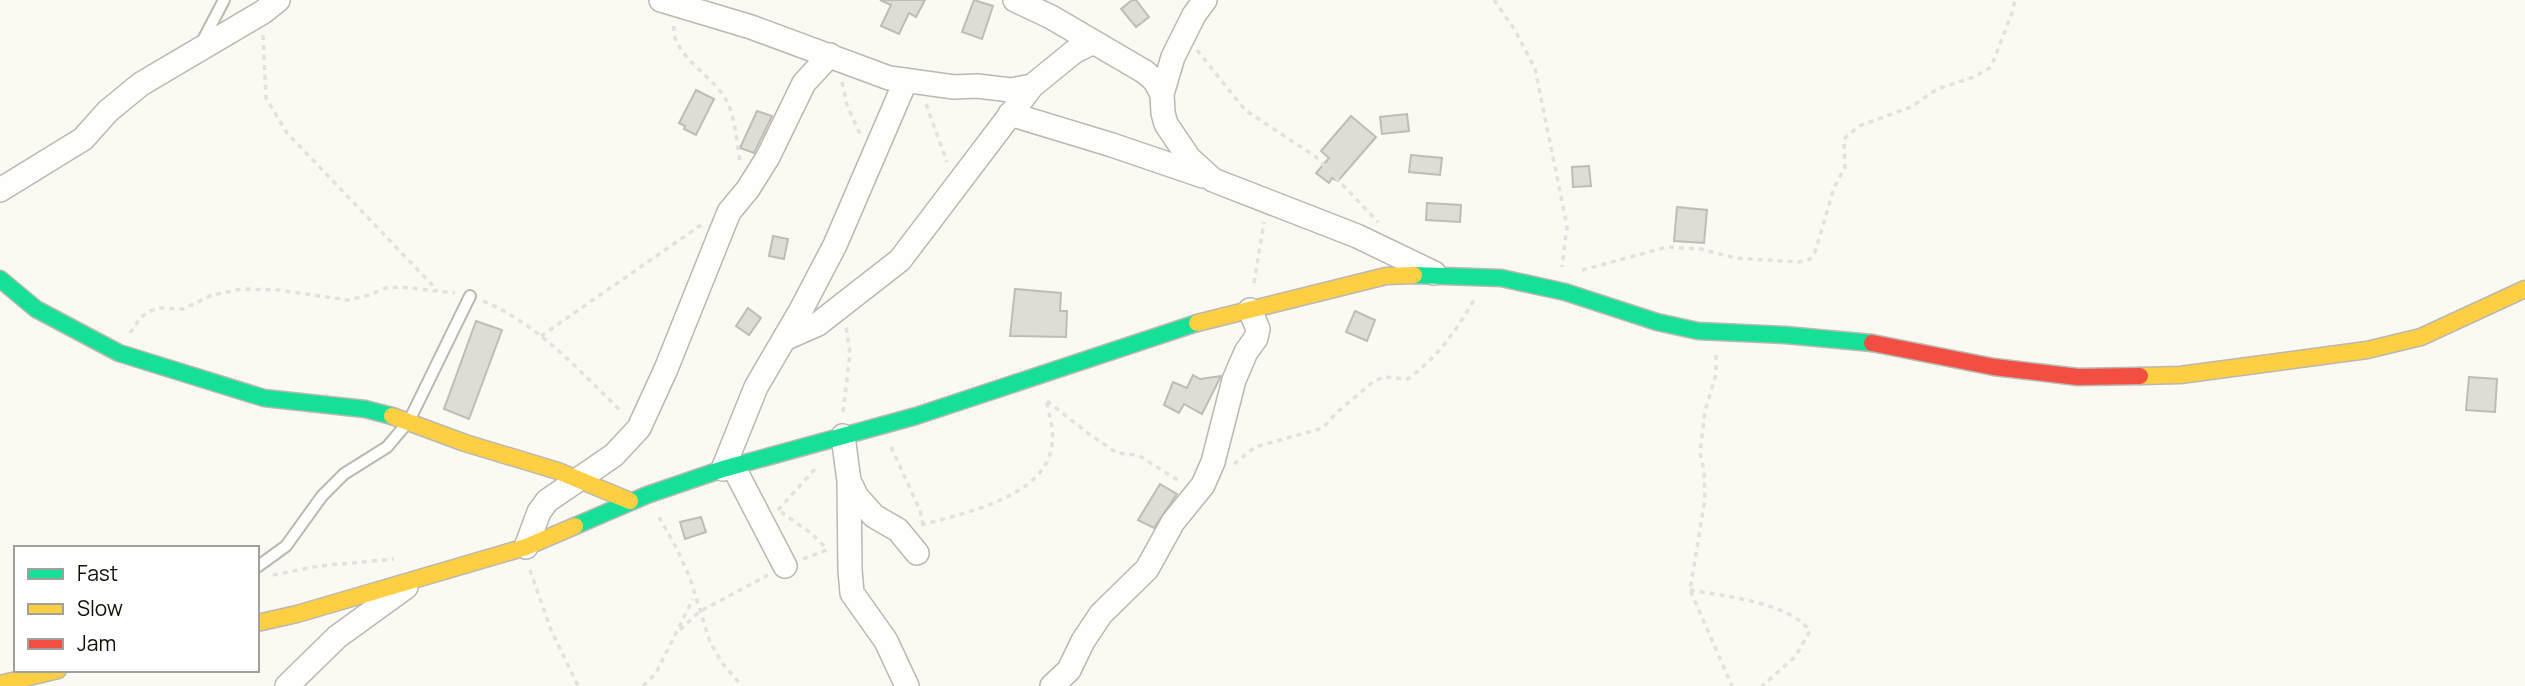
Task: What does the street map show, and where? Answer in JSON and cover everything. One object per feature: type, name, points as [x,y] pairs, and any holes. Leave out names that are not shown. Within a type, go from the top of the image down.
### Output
[{"type":"street","points":[[1014,0],[1051,17],[1151,76],[1162,94],[1166,124],[1189,158],[1213,180]]},
{"type":"street","points":[[1162,94],[1173,57],[1205,0]]},
{"type":"street","points":[[670,3],[751,27],[889,78],[1011,90],[1032,86]]},
{"type":"street","points":[[0,190],[83,139],[108,111],[141,84],[270,6]]},
{"type":"street","points":[[784,339],[818,324],[900,260],[1032,86],[1075,51],[1092,43]]},
{"type":"street","points":[[524,547],[539,512],[547,501],[614,455],[639,428],[666,369],[729,212],[748,189],[768,157],[804,83],[834,57]]},
{"type":"street","points":[[785,566],[728,468],[756,387],[835,245],[872,161],[912,81]]},
{"type":"street","points":[[1010,114],[1213,180],[1357,236],[1435,274]]},
{"type":"street","points":[[259,622],[524,547],[630,501],[728,468],[916,416],[1196,323],[1386,276],[1435,274],[1488,277],[1557,290],[1657,322],[1698,331],[1785,334],[1870,343],[1994,367],[2078,377],[2180,375],[2367,350],[2421,337],[2525,289]]},
{"type":"street","points":[[0,279],[36,309],[119,353],[264,398],[365,409],[409,421],[465,443],[558,471],[630,501]]},
{"type":"street","points":[[1052,686],[1069,670],[1083,641],[1101,614],[1147,569],[1173,522],[1197,492],[1213,462],[1234,380],[1246,352],[1256,338],[1258,329],[1250,310]]},
{"type":"street","points":[[836,438],[856,497],[874,516],[898,530],[917,553]]},
{"type":"street","points":[[849,481],[852,593],[886,641],[907,686]]},
{"type":"street","points":[[288,686],[337,637],[417,579]]},
{"type":"street","points":[[7,682],[50,672]]},
{"type":"lane","points":[[198,51],[224,0]]},
{"type":"lane","points":[[259,566],[286,546],[322,496],[344,474],[387,447],[409,421],[470,296]]},
{"type":"lane","points":[[7,682],[26,672]]},
{"type":"path","points":[[1494,0],[1515,30],[1535,69],[1567,226],[1561,279],[1557,290]]},
{"type":"path","points":[[1581,271],[1667,247],[1700,249],[1735,258],[1765,261],[1798,262],[1810,259],[1815,252],[1834,188],[1845,167],[1844,139],[1859,127],[1911,107],[1937,89],[1974,77],[1991,67],[2015,0]]},
{"type":"path","points":[[670,3],[675,41],[724,97],[739,140],[738,151],[748,189]]},
{"type":"path","points":[[270,6],[263,68],[266,98],[287,133],[437,290]]},
{"type":"path","points":[[1185,34],[1245,110],[1316,157],[1384,230]]},
{"type":"path","points":[[834,57],[847,105],[872,161]]},
{"type":"path","points":[[912,81],[957,187]]},
{"type":"path","points":[[1250,310],[1267,202]]},
{"type":"path","points":[[541,336],[686,234],[729,212]]},
{"type":"path","points":[[1231,466],[1255,447],[1323,428],[1335,414],[1373,382],[1384,377],[1408,379],[1433,360],[1458,327],[1488,277]]},
{"type":"path","points":[[119,353],[134,326],[150,311],[160,308],[183,309],[212,295],[243,289],[278,290],[348,300],[386,288],[437,290],[470,296],[507,311],[541,336],[639,428]]},
{"type":"path","points":[[827,550],[811,534],[778,510],[821,463],[836,438],[850,354],[843,305]]},
{"type":"path","points":[[1698,331],[1714,348],[1717,359],[1700,453],[1705,499],[1690,590],[1732,686]]},
{"type":"path","points":[[1021,380],[1117,453],[1138,455],[1197,492]]},
{"type":"path","points":[[898,530],[975,510],[1021,489],[1042,469],[1050,454],[1053,430],[1046,400]]},
{"type":"path","points":[[873,428],[894,450],[920,510],[923,524]]},
{"type":"path","points":[[647,495],[690,578],[710,642],[722,663],[742,686]]},
{"type":"path","points":[[524,547],[551,630],[578,686]]},
{"type":"path","points":[[270,576],[319,566],[394,558]]},
{"type":"path","points":[[1690,590],[1744,599],[1783,612],[1805,624],[1810,631],[1795,657],[1762,686]]},
{"type":"path","points":[[643,686],[656,673],[694,597]]},
{"type":"building","points":[[880,0],[925,0],[916,17],[909,13],[899,34],[881,26],[891,5]]},
{"type":"building","points":[[974,0],[993,6],[982,39],[962,32]]},
{"type":"building","points":[[1136,0],[1149,17],[1136,27],[1121,9]]},
{"type":"building","points":[[696,90],[714,99],[696,135],[679,123]]},
{"type":"building","points":[[757,111],[772,116],[754,153],[740,148]]},
{"type":"building","points":[[1407,114],[1409,131],[1382,134],[1380,117]]},
{"type":"building","points":[[1351,116],[1376,137],[1338,181],[1332,178],[1329,183],[1316,173],[1329,158],[1321,151]]},
{"type":"building","points":[[1411,155],[1442,158],[1440,175],[1409,172]]},
{"type":"building","points":[[1589,166],[1591,186],[1573,187],[1572,167]]},
{"type":"building","points":[[1427,203],[1461,205],[1460,222],[1426,220]]},
{"type":"building","points":[[1677,207],[1707,210],[1704,243],[1674,241]]},
{"type":"building","points":[[773,236],[788,239],[784,259],[769,256]]},
{"type":"building","points":[[1015,289],[1061,293],[1060,311],[1067,311],[1066,337],[1010,336]]},
{"type":"building","points":[[748,308],[761,318],[749,335],[736,326]]},
{"type":"building","points":[[1355,311],[1375,320],[1367,341],[1346,332]]},
{"type":"building","points":[[476,321],[502,330],[469,419],[444,409]]},
{"type":"building","points":[[1193,375],[1200,379],[1221,376],[1202,414],[1184,404],[1179,413],[1164,405],[1173,382],[1187,388]]},
{"type":"building","points":[[2469,377],[2497,379],[2495,412],[2466,410]]},
{"type":"building","points":[[1160,484],[1177,494],[1154,528],[1138,520]]},
{"type":"building","points":[[701,517],[706,532],[685,539],[680,522]]},
{"type":"traffic: fast","points":[[1414,275],[1501,278],[1565,292],[1657,322],[1698,331],[1872,343]]},
{"type":"traffic: fast","points":[[0,279],[36,309],[119,353],[264,398],[365,409],[392,416]]},
{"type":"traffic: fast","points":[[575,526],[647,495],[723,469],[916,416],[1197,323]]},
{"type":"traffic: slow","points":[[1197,323],[1386,276],[1414,275]]},
{"type":"traffic: slow","points":[[2140,376],[2180,375],[2367,350],[2421,337],[2525,289]]},
{"type":"traffic: slow","points":[[392,416],[465,443],[558,471],[630,501]]},
{"type":"traffic: slow","points":[[259,623],[297,614],[526,547],[575,526]]},
{"type":"traffic: slow","points":[[0,684],[50,672]]},
{"type":"traffic: jam","points":[[1872,343],[1994,367],[2078,377],[2140,376]]}]
